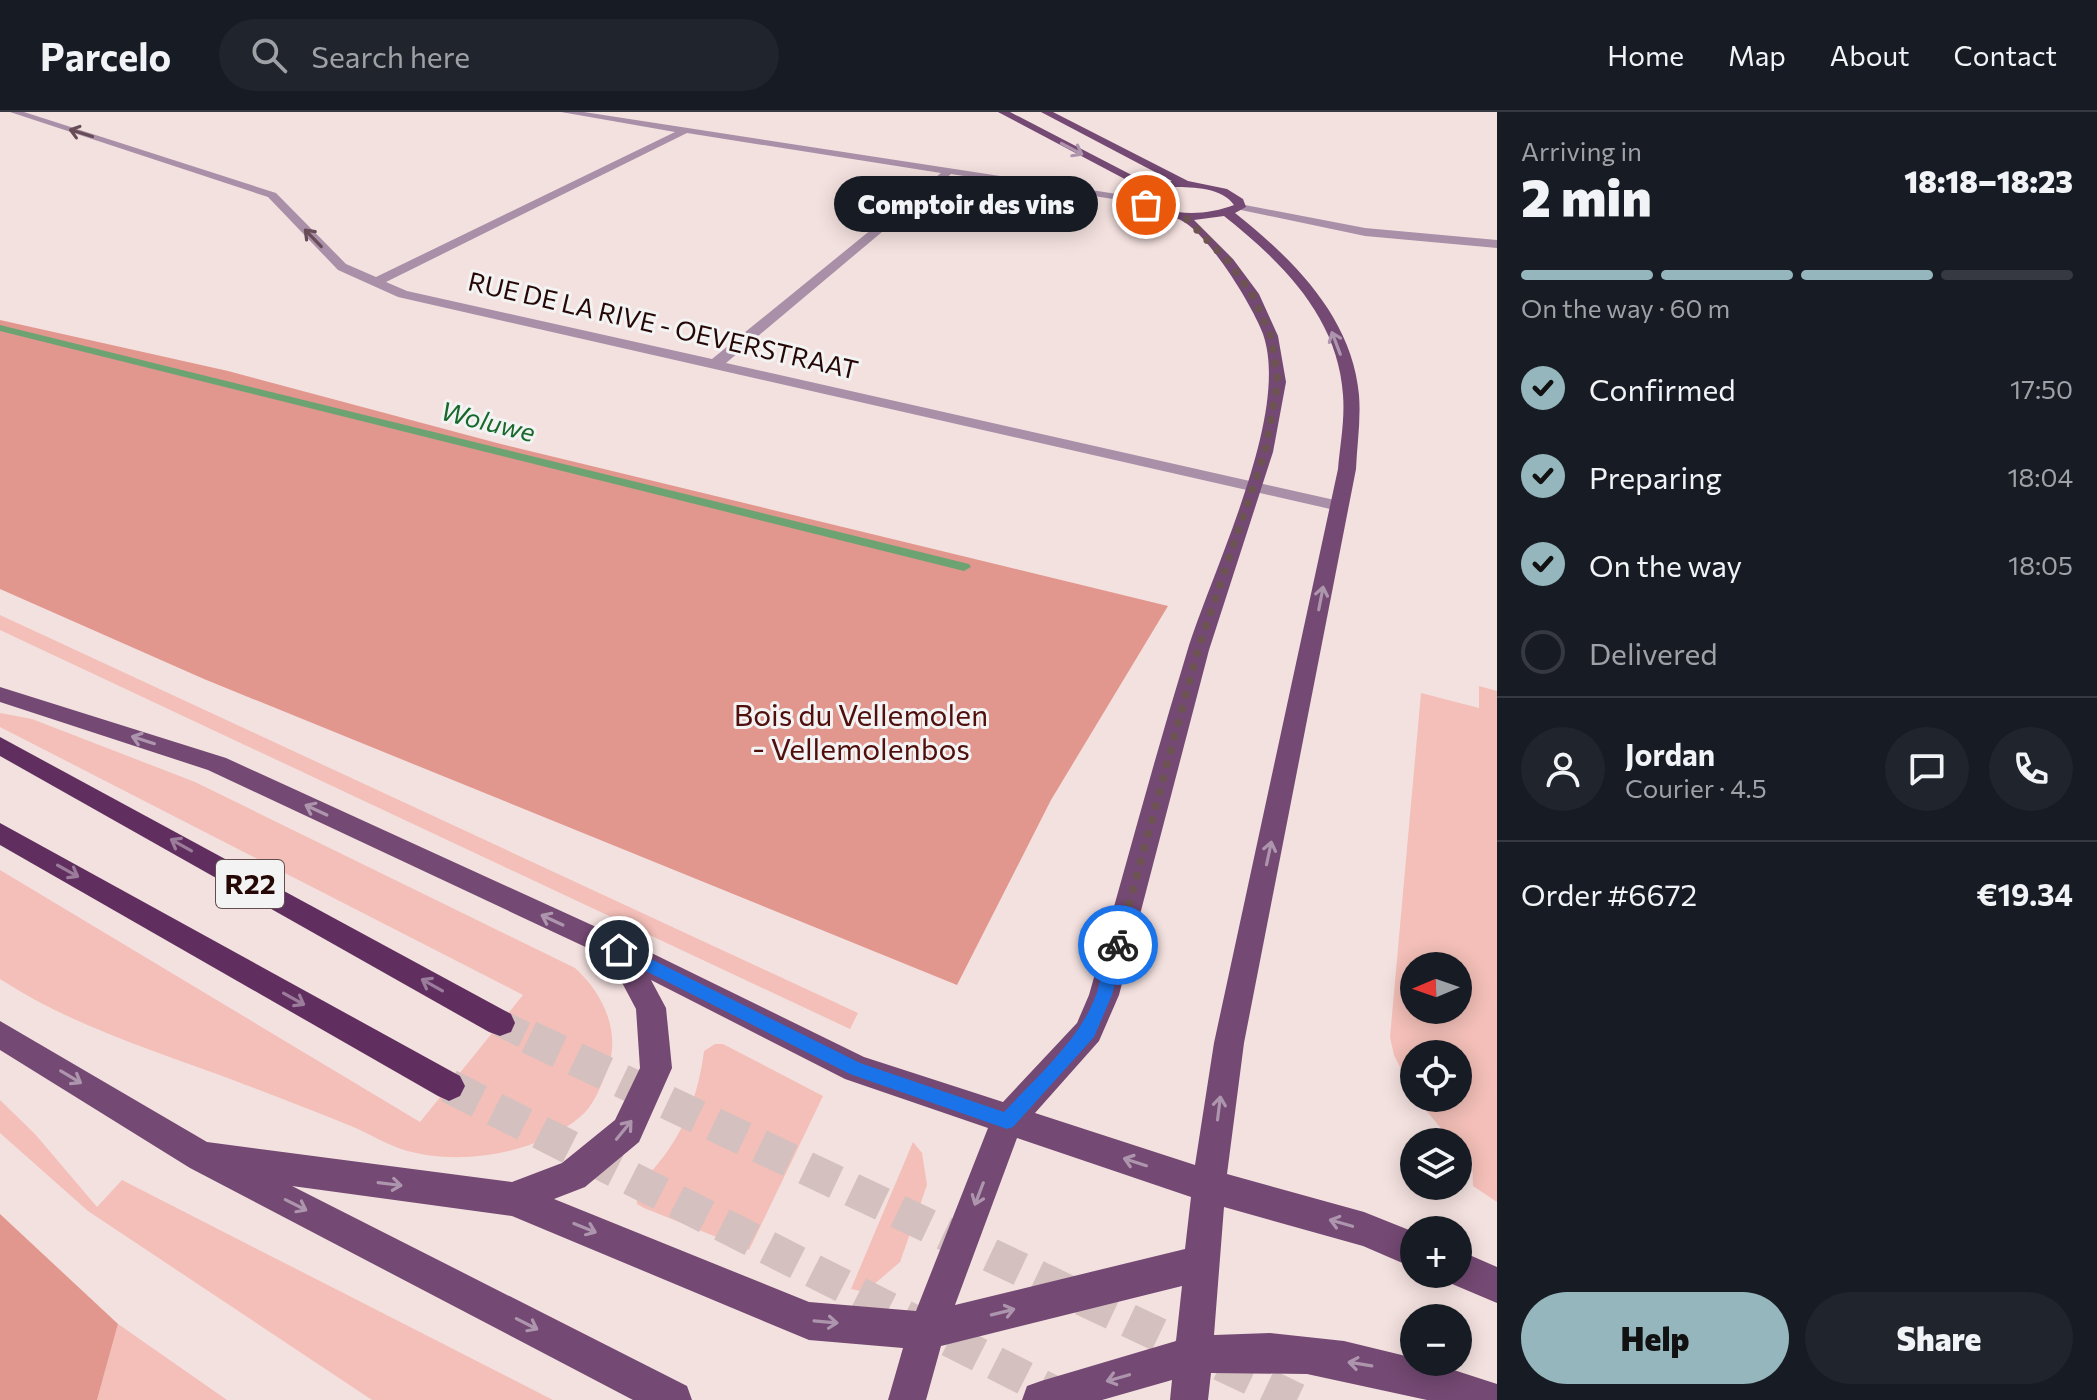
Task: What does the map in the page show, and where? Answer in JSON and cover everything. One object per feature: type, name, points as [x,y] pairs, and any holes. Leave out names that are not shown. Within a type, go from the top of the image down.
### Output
[{"type":"highway","name":"R22","points":[[0,745],[500,1023]]},
{"type":"highway","name":"R22","points":[[0,833],[449,1086]]},
{"type":"main road","points":[[1003,112],[1147,187]]},
{"type":"main road","points":[[1046,112],[1186,184],[1225,192],[1239,201],[1234,210]]},
{"type":"main road","points":[[1186,184],[1147,187],[1137,192],[1139,200],[1156,209],[1182,214],[1234,210]]},
{"type":"main road","points":[[1189,1400],[1209,1186],[1229,1043],[1347,469],[1351,393],[1338,344],[1302,280],[1234,210]]},
{"type":"main road","points":[[907,1400],[927,1331],[1007,1121],[1088,1032],[1104,995],[1198,650],[1265,452],[1278,382],[1271,336],[1252,294],[1229,262],[1182,214]]},
{"type":"main road","points":[[0,694],[217,764],[619,950],[856,1069],[1209,1186],[1364,1229],[1400,1244]]},
{"type":"main road","points":[[512,1199],[573,1175],[627,1131],[656,1068],[651,1008],[619,950]]},
{"type":"main road","points":[[0,1034],[202,1157],[673,1400]]},
{"type":"main road","points":[[202,1157],[512,1199],[809,1321],[927,1331],[1201,1263]]},
{"type":"main road","points":[[1472,1274],[1497,1285]]},
{"type":"main road","points":[[1041,1400],[1193,1356],[1269,1350],[1378,1366],[1427,1378],[1488,1400]]},
{"type":"street","name":"RUE DE LA RIVE - OEVERSTRAAT","points":[[15,112],[272,195],[342,267],[403,294],[1339,506]]},
{"type":"street","points":[[566,112],[947,173],[1139,200]]},
{"type":"street","points":[[376,282],[684,131]]},
{"type":"street","points":[[714,365],[947,173]]},
{"type":"street","points":[[1234,210],[1299,216],[1365,232],[1497,244]]},
{"type":"shaded area","points":[[0,615],[858,1013],[850,1029],[0,630]]},
{"type":"shaded area","points":[[1479,686],[1497,691],[1497,1202],[1473,1186],[1472,1128],[1441,1128],[1427,1112],[1472,1112],[1472,1040],[1400,1040],[1400,1067],[1390,1037],[1421,693],[1479,708]]},
{"type":"shaded area","points":[[0,713],[32,719],[195,782],[575,968],[594,989],[611,1028],[611,1057],[593,1102],[585,1113],[562,1130],[518,1149],[470,1157],[423,1154],[395,1147],[322,1114],[84,1024],[0,979],[0,870],[420,1122],[523,995],[0,727]]},
{"type":"shaded area","points":[[715,1044],[723,1044],[823,1096],[749,1250],[637,1204],[636,1187],[674,1142],[696,1090],[704,1051]]},
{"type":"shaded area","points":[[0,1100],[35,1134],[97,1207],[122,1180],[553,1400],[372,1400],[88,1211],[0,1133]]},
{"type":"shaded area","points":[[913,1142],[922,1153],[927,1185],[900,1262],[865,1292],[851,1289]]},
{"type":"shaded area","points":[[118,1324],[227,1400],[97,1400]]},
{"type":"green space","name":"Bois du Vellemolen - Vellemolenbos","points":[[0,320],[228,371],[497,443],[1168,606],[1051,800],[957,985],[204,679],[0,589]]},
{"type":"green space","points":[[0,1214],[118,1324],[97,1400],[0,1400]]},
{"type":"waterway","name":"Woluwe","points":[[0,328],[964,567]]},
{"type":"tunnel","points":[[500,1023],[533,1039]]},
{"type":"tunnel","points":[[529,1037],[1297,1400]]},
{"type":"tunnel","points":[[449,1086],[1068,1400]]},
{"type":"way so far","points":[[1118,945],[1198,650],[1265,452],[1278,382],[1271,336],[1252,294],[1229,262],[1182,214],[1146,205]]},
{"type":"place","name":"Comptoir des vins","points":[[1146,205]]},
{"type":"route","points":[[619,950],[856,1069],[1007,1121],[1088,1032],[1104,995],[1118,945]]}]
